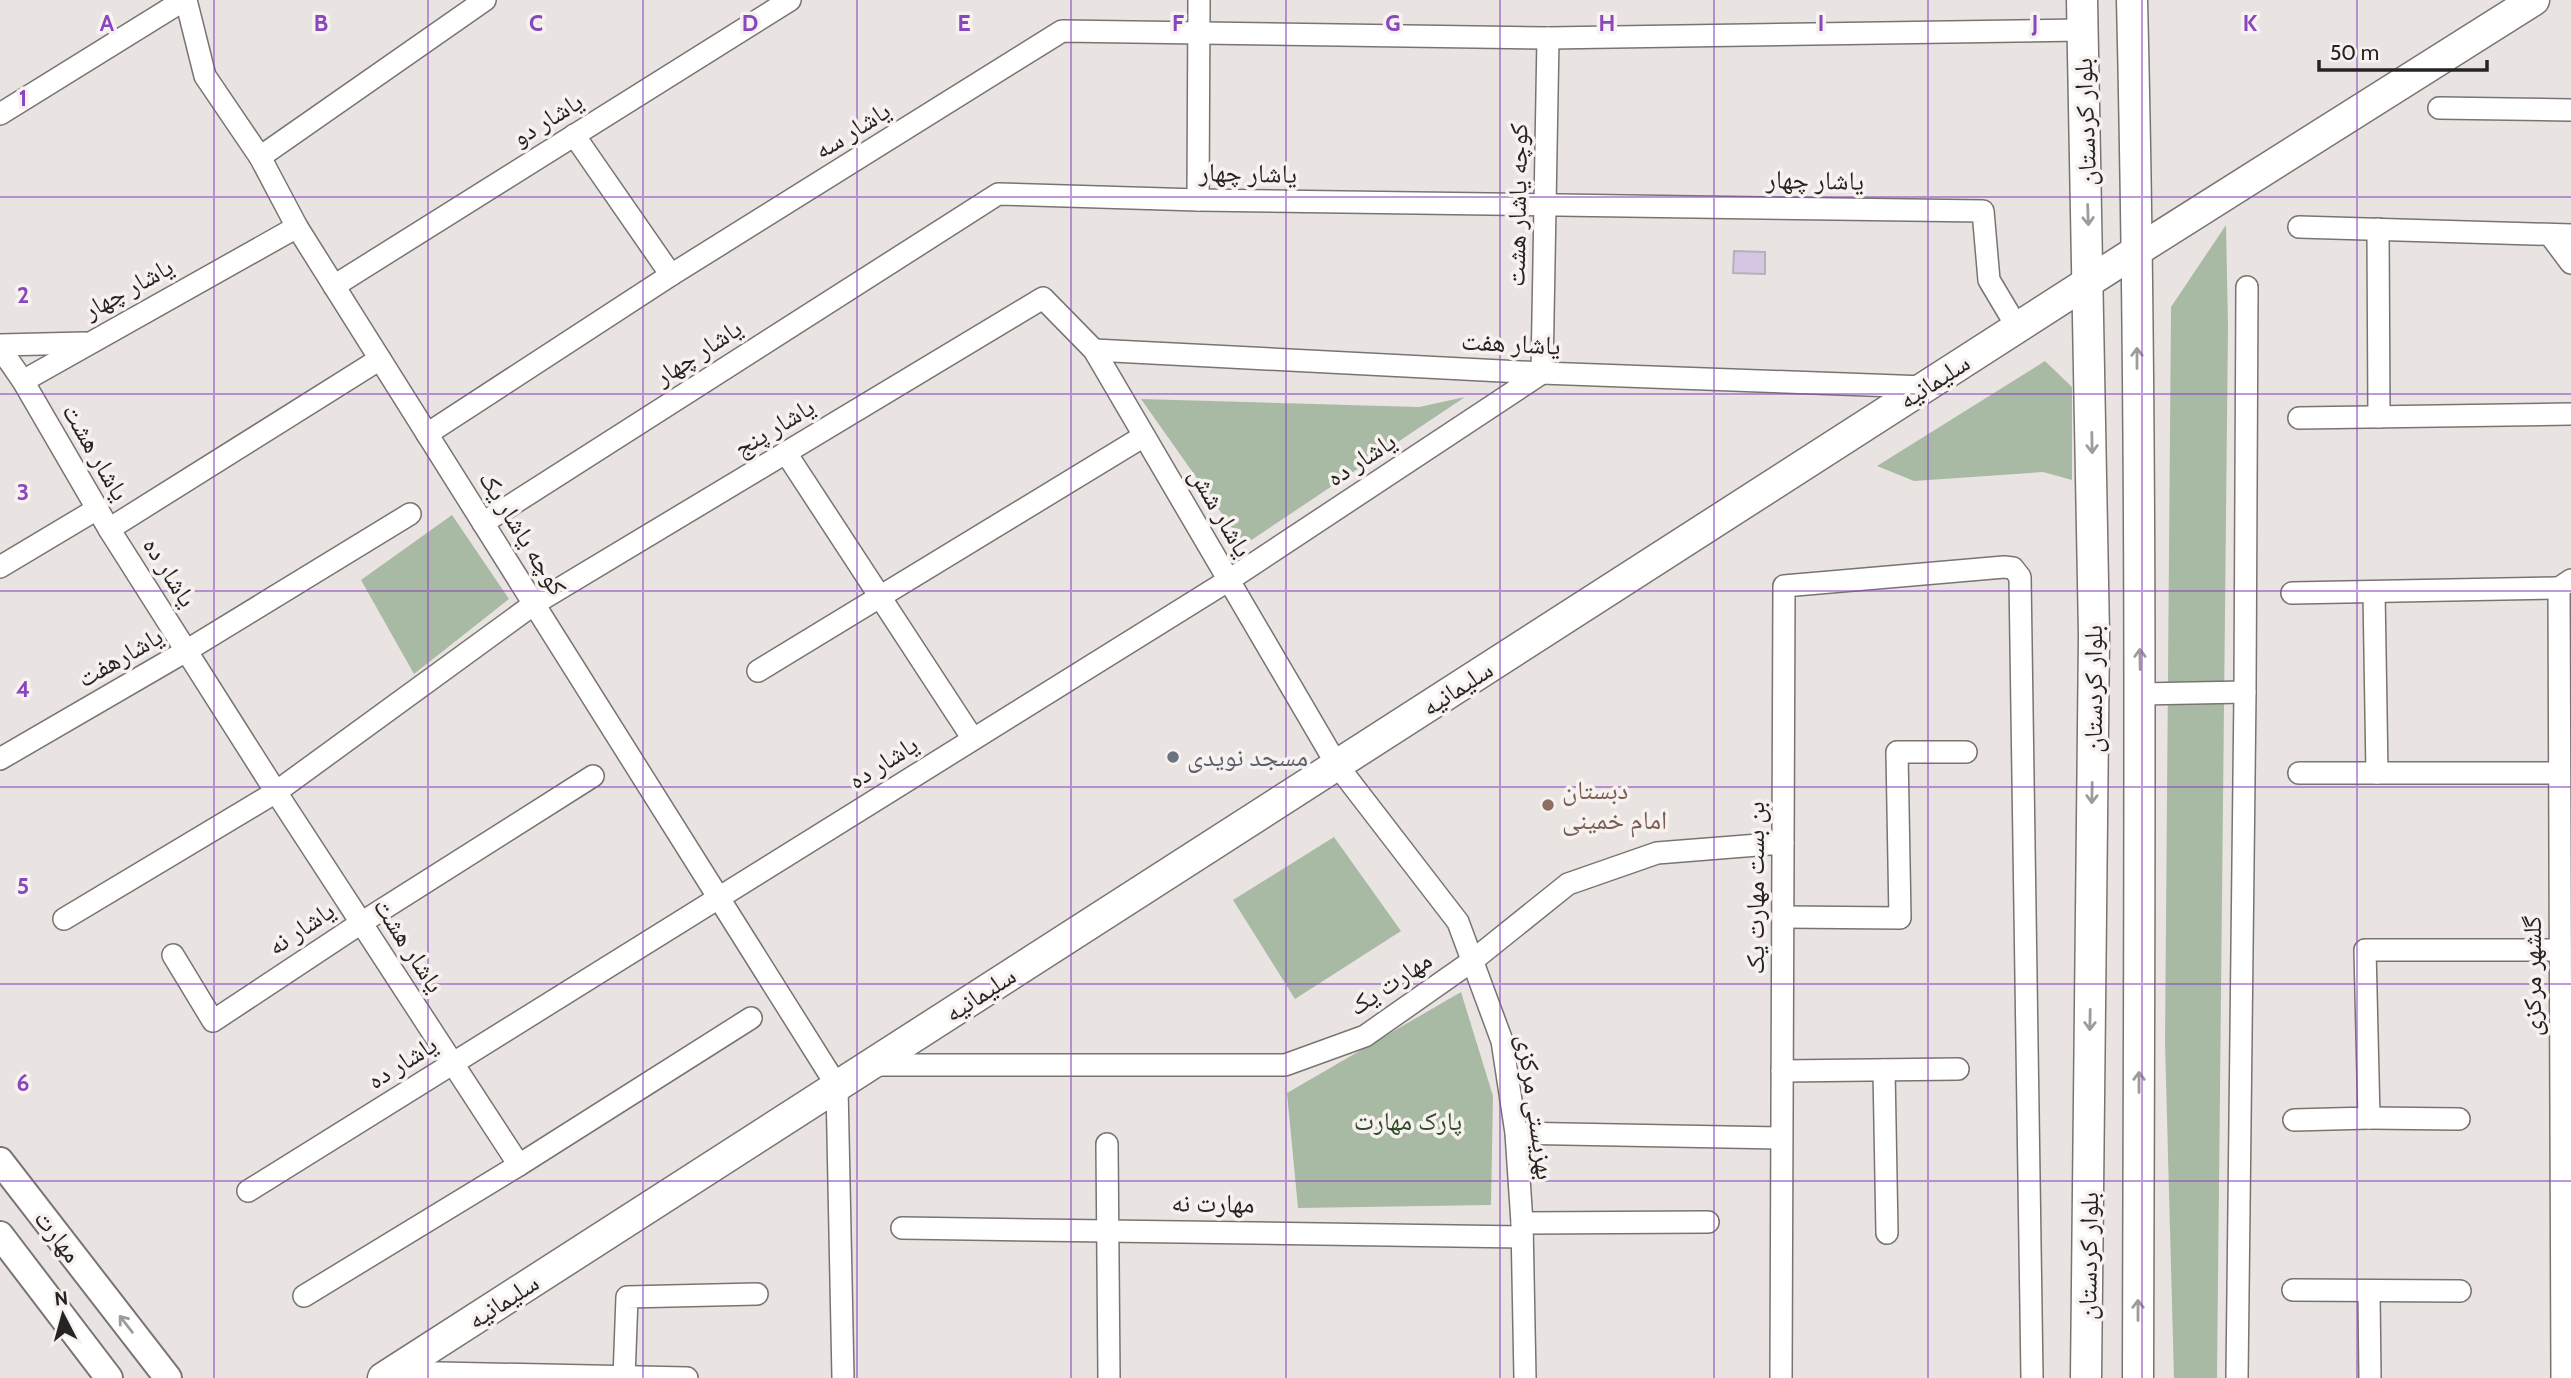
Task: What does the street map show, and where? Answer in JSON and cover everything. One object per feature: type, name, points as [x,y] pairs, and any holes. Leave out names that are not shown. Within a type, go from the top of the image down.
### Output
[{"type":"main road","name":"بلوار کردستان","points":[[2082,0],[2090,281],[2094,635],[2086,1378]]},
{"type":"main road","name":"بلوار کردستان","points":[[2132,0],[2138,250],[2140,694],[2138,1378]]},
{"type":"main road","name":"سلیمانیه","points":[[387,1375],[2017,327],[2534,0]]},
{"type":"street","points":[[0,114],[185,0]]},
{"type":"street","name":"کوچه یاشار یک","points":[[185,0],[205,76],[260,157],[297,227],[837,1086]]},
{"type":"street","points":[[260,157],[485,0]]},
{"type":"street","name":"یاشار دو","points":[[334,286],[790,0]]},
{"type":"street","points":[[1198,200],[1201,35],[1199,0]]},
{"type":"street","points":[[1201,35],[1548,38],[2082,30]]},
{"type":"street","name":"یاشار سه","points":[[427,434],[671,275],[1062,32],[1201,35]]},
{"type":"street","name":"کوچه یاشار هشت","points":[[1542,373],[1548,38]]},
{"type":"street","points":[[2439,108],[2571,110]]},
{"type":"street","points":[[574,135],[671,275]]},
{"type":"street","name":"یاشار چهار","points":[[483,523],[998,194],[1198,200],[1983,211],[1989,280],[2017,327]]},
{"type":"street","name":"یاشار چهار","points":[[13,379],[87,343],[297,227]]},
{"type":"street","points":[[2300,227],[2561,235],[2571,263]]},
{"type":"street","points":[[2378,229],[2379,417]]},
{"type":"street","points":[[2237,1378],[2247,287]]},
{"type":"street","name":"یاشار شش","points":[[1044,298],[1094,350],[1337,765]]},
{"type":"street","name":"یاشار پنج","points":[[534,604],[1044,298]]},
{"type":"street","points":[[13,379],[0,347],[87,343]]},
{"type":"street","name":"یاشار هفت","points":[[1094,350],[1542,373],[1925,387]]},
{"type":"street","name":"یاشار هشت","points":[[13,379],[109,529],[380,359]]},
{"type":"street","name":"یاشار ده","points":[[248,1191],[1229,580],[1542,373]]},
{"type":"street","points":[[2299,418],[2571,414]]},
{"type":"street","points":[[758,671],[1144,436]]},
{"type":"street","points":[[786,453],[878,598],[973,739]]},
{"type":"street","points":[[0,567],[97,509]]},
{"type":"street","name":"یاشارهفت","points":[[0,759],[186,651],[410,514]]},
{"type":"street","name":"یاشار ده","points":[[109,529],[276,792]]},
{"type":"street","name":"بن بست مهارت یک","points":[[1781,1378],[1784,586],[1971,568],[2013,568],[2020,577],[2032,1378]]},
{"type":"street","points":[[2292,593],[2565,584]]},
{"type":"street","name":"گلشهر مرکزی","points":[[2562,1378],[2560,950],[2565,803],[2560,773],[2565,584]]},
{"type":"street","points":[[2374,592],[2377,773]]},
{"type":"street","points":[[64,919],[276,792],[534,604]]},
{"type":"street","points":[[2140,694],[2245,692]]},
{"type":"street","points":[[1783,918],[1900,918],[1897,752],[1966,752]]},
{"type":"street","name":"بهزیستی مرکزی","points":[[1337,765],[1458,922],[1502,1041],[1516,1133],[1522,1230],[1525,1378]]},
{"type":"street","points":[[2299,773],[2560,773]]},
{"type":"street","name":"یاشار نه","points":[[173,955],[213,1021],[361,923],[593,776]]},
{"type":"street","name":"یاشار هشت","points":[[276,792],[519,1166]]},
{"type":"street","name":"مهارت یک","points":[[870,1065],[1285,1065],[1365,1037],[1472,961],[1568,884],[1657,853],[1783,843]]},
{"type":"street","points":[[2370,1118],[2365,950],[2560,950]]},
{"type":"street","points":[[304,1296],[519,1166],[751,1018]]},
{"type":"street","points":[[1782,1071],[1958,1069]]},
{"type":"street","points":[[1884,1070],[1887,1233]]},
{"type":"street","points":[[837,1086],[843,1378]]},
{"type":"street","points":[[2294,1120],[2459,1119]]},
{"type":"street","points":[[1516,1133],[1780,1138]]},
{"type":"street","points":[[1107,1144],[1109,1378]]},
{"type":"street","name":"مهارت","points":[[0,1161],[168,1378]]},
{"type":"street","name":"مهارت نه","points":[[902,1228],[1522,1230],[1708,1222]]},
{"type":"street","name":"مهارت","points":[[0,1235],[108,1378]]},
{"type":"street","points":[[2293,1290],[2369,1293],[2460,1291]]},
{"type":"street","points":[[2369,1293],[2370,1378]]},
{"type":"street","points":[[624,1378],[627,1297],[757,1294]]},
{"type":"street","points":[[387,1375],[688,1378]]},
{"type":"green space","points":[[2226,225],[2228,326],[2217,1378],[2174,1378],[2165,1043],[2171,307]]},
{"type":"green space","points":[[2045,361],[2072,387],[2072,480],[2043,472],[1914,481],[1877,466]]},
{"type":"green space","points":[[1465,397],[1244,545],[1141,399],[1419,407]]},
{"type":"green space","points":[[452,515],[509,599],[414,674],[361,580]]},
{"type":"green space","points":[[1334,837],[1401,931],[1295,999],[1233,900]]},
{"type":"green space","name":"پارک مهارت","points":[[1461,992],[1493,1096],[1491,1205],[1298,1208],[1287,1093]]},
{"type":"building","points":[[1734,251],[1765,252],[1765,274],[1733,273]]},
{"type":"place","name":"مسجد نویدی","points":[[1173,757]]},
{"type":"place","name":"دبستان امام خمینی","points":[[1548,805]]}]
